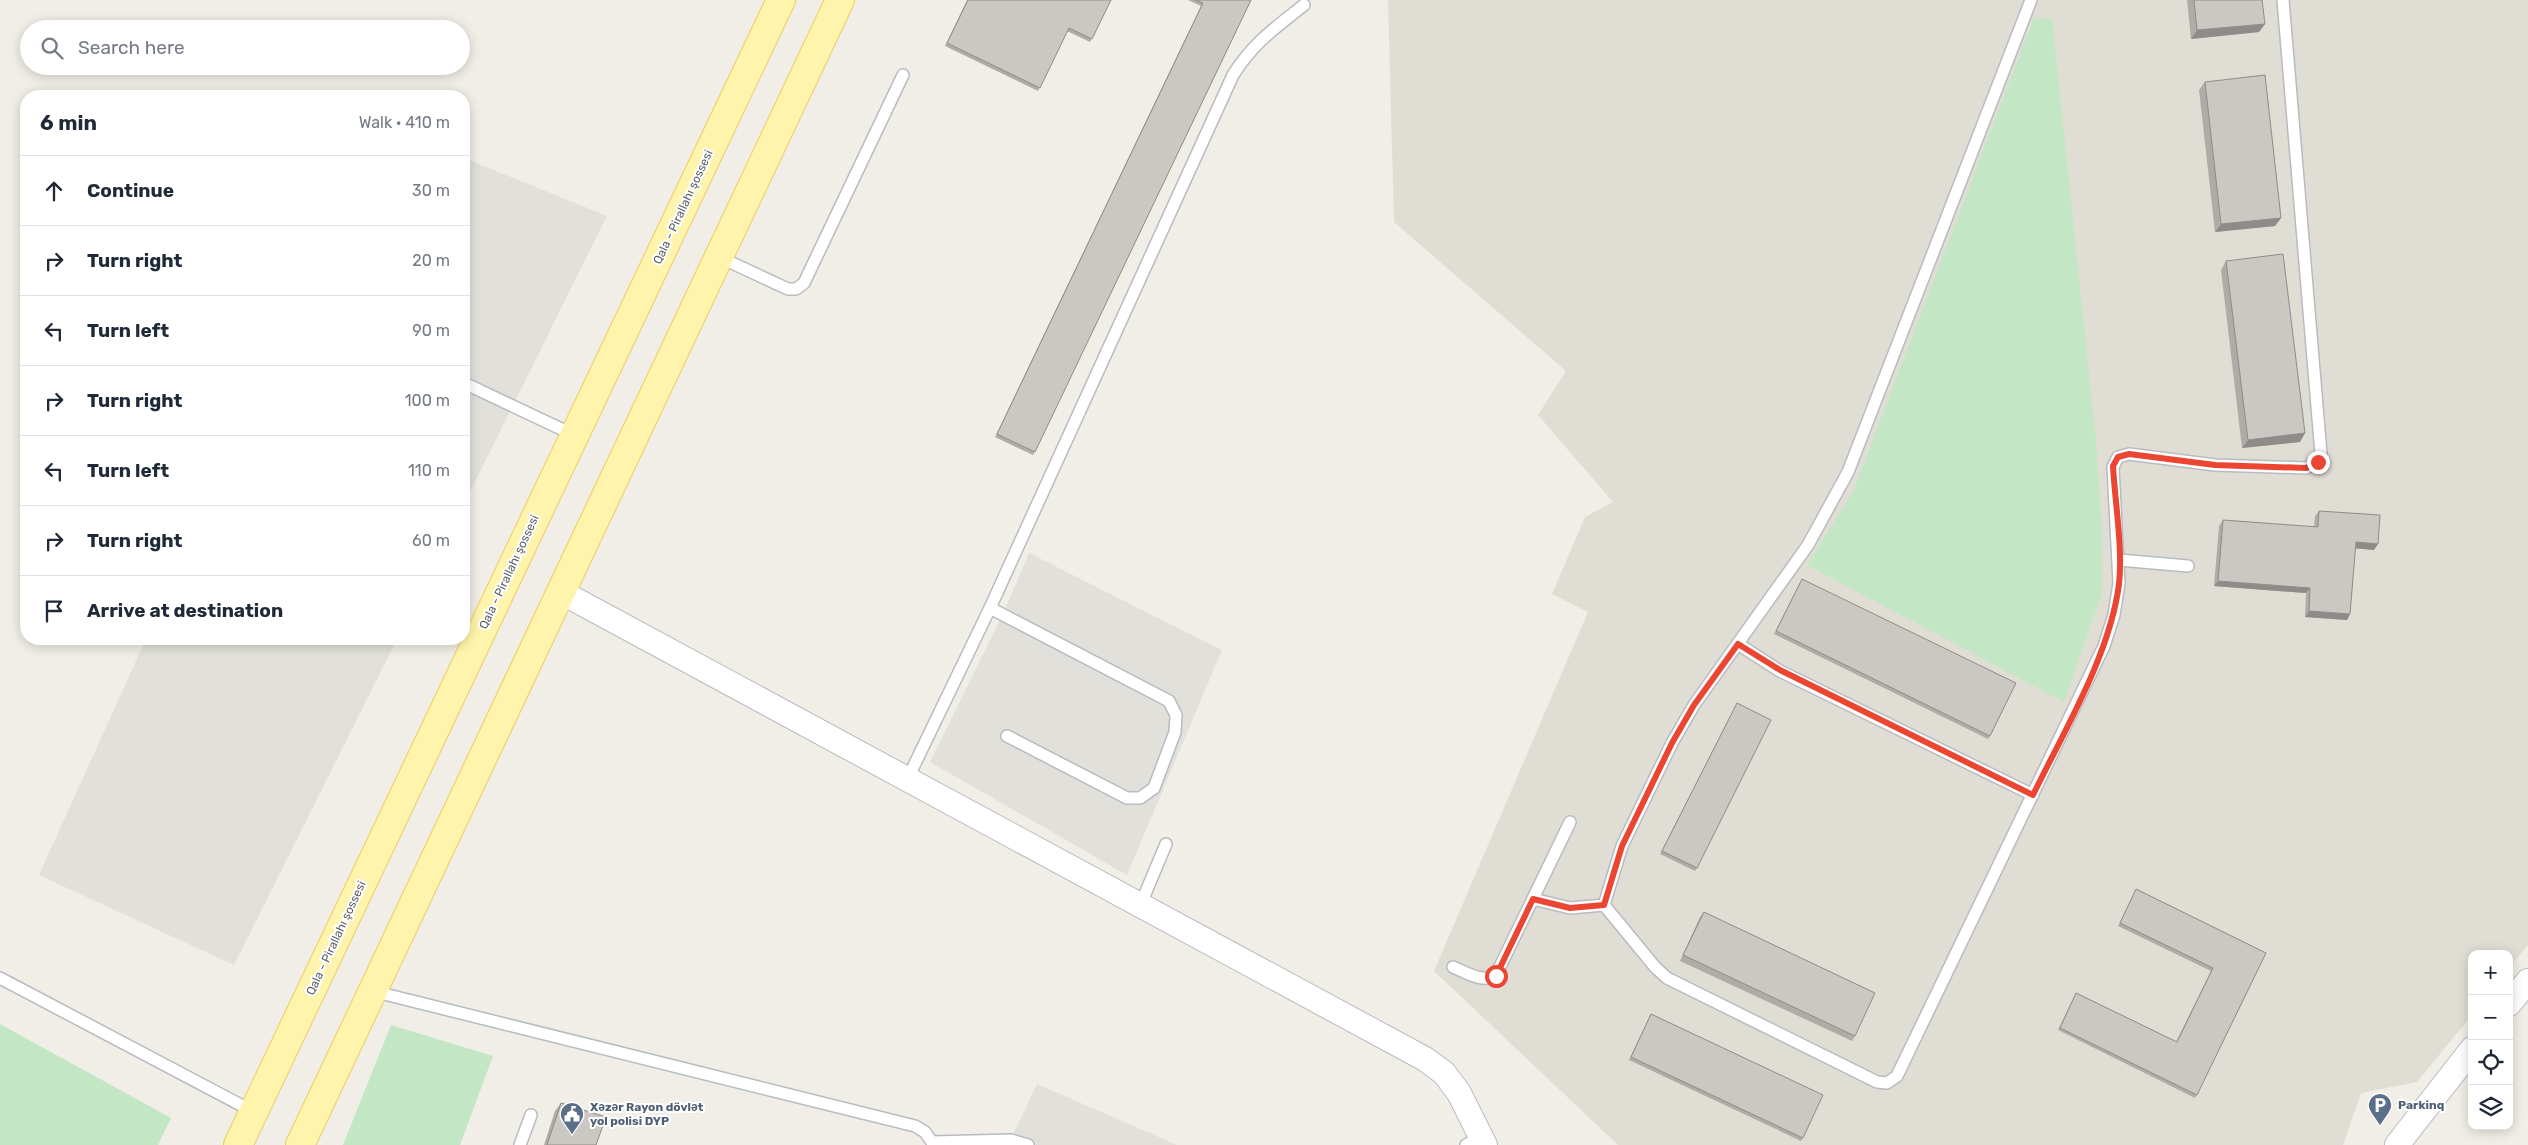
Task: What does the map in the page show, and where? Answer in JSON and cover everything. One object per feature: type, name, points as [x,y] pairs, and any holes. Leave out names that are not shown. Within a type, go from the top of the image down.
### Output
[{"type":"main road","name":"Qala - Pirallahı şossesi","points":[[238,1145],[781,0]]},
{"type":"main road","points":[[300,1145],[840,0]]},
{"type":"street","points":[[561,592],[688,659],[906,780],[1425,1060],[1444,1073],[1459,1093],[1477,1142]]},
{"type":"street","points":[[2513,999],[2528,981]]},
{"type":"street","points":[[2396,1145],[2468,1054]]},
{"type":"lane","points":[[1604,905],[1622,846],[1672,743],[1694,705],[1808,545],[1848,472],[2031,0]]},
{"type":"lane","points":[[1604,905],[1655,967],[1667,978],[1877,1082],[1887,1082],[1897,1076],[2104,646],[2118,591],[2119,560],[2113,466],[2118,457],[2129,454],[2215,465],[2306,468],[2318,462],[2321,454],[2283,0]]},
{"type":"lane","points":[[906,780],[990,608],[1233,75],[1246,54],[1258,42],[1304,5]]},
{"type":"lane","points":[[718,256],[788,289],[796,289],[804,283],[903,75]]},
{"type":"lane","points":[[470,386],[574,435]]},
{"type":"lane","points":[[2119,560],[2188,566]]},
{"type":"lane","points":[[990,608],[1168,701],[1176,715],[1176,732],[1154,788],[1140,798],[1127,798],[1007,736]]},
{"type":"lane","points":[[1738,644],[1780,670],[2033,795]]},
{"type":"lane","points":[[1453,967],[1484,979],[1496,976],[1570,822]]},
{"type":"lane","points":[[1140,906],[1166,844]]},
{"type":"lane","points":[[1533,899],[1570,908],[1604,905]]},
{"type":"lane","points":[[0,978],[254,1112]]},
{"type":"lane","points":[[371,991],[915,1126],[925,1132],[934,1144],[1011,1140],[1028,1145]]},
{"type":"lane","points":[[520,1145],[532,1115]]},
{"type":"shaded area","points":[[1388,0],[2528,0],[2528,945],[2513,963],[2513,950],[2468,950],[2468,1020],[2417,1082],[2361,1093],[2343,1145],[1618,1145],[1434,971],[1588,612],[1552,594],[1585,517],[1613,502],[1538,415],[1566,371],[1394,222]]},
{"type":"shaded area","points":[[470,160],[607,216],[470,492]]},
{"type":"shaded area","points":[[1029,553],[1222,650],[1127,875],[930,762],[1003,614]]},
{"type":"shaded area","points":[[143,645],[394,645],[234,965],[39,875]]},
{"type":"shaded area","points":[[1037,1084],[1177,1145],[1008,1145]]},
{"type":"green space","points":[[2034,18],[2052,18],[2096,441],[2102,528],[2102,593],[2064,702],[1807,565],[1853,492]]},
{"type":"green space","points":[[0,1024],[171,1118],[158,1145],[0,1145]]},
{"type":"green space","points":[[391,1025],[493,1056],[460,1145],[343,1145]]},
{"type":"building","points":[[968,0],[1111,0],[1092,39],[1069,28],[1040,88],[947,43]]},
{"type":"building","points":[[1196,0],[1251,0],[1035,452],[997,434],[1203,3]]},
{"type":"building","points":[[2194,0],[2262,0],[2265,24],[2197,30]]},
{"type":"building","points":[[2265,75],[2281,218],[2221,224],[2205,82]]},
{"type":"building","points":[[2283,254],[2305,433],[2248,440],[2226,261]]},
{"type":"building","points":[[2319,511],[2380,515],[2378,544],[2356,542],[2350,614],[2309,611],[2310,588],[2218,581],[2223,520],[2318,527]]},
{"type":"building","points":[[1802,579],[2016,683],[1990,736],[1776,631]]},
{"type":"building","points":[[1737,703],[1771,720],[1697,868],[1662,851]]},
{"type":"building","points":[[2136,889],[2266,953],[2197,1095],[2060,1028],[2076,993],[2177,1042],[2213,968],[2120,923]]},
{"type":"building","points":[[1704,912],[1875,993],[1855,1036],[1683,955]]},
{"type":"building","points":[[1651,1014],[1823,1095],[1803,1138],[1631,1057]]},
{"type":"building","name":"Xəzər Rayon dövlət yol polisi DYP","points":[[561,1103],[606,1117],[596,1145],[547,1145]]},
{"type":"place","name":"Parkinq","points":[[2380,1126]]},
{"type":"place","name":"Xəzər Rayon dövlət yol polisi DYP","points":[[572,1135]]},
{"type":"route","points":[[1496,976],[1533,899],[1570,908],[1604,905],[1611,876],[1622,846],[1672,743],[1694,705],[1738,644],[1780,670],[2033,795],[2104,646],[2114,615],[2119,583],[2119,560],[2113,466],[2118,457],[2129,454],[2215,465],[2306,468],[2318,462]]}]
